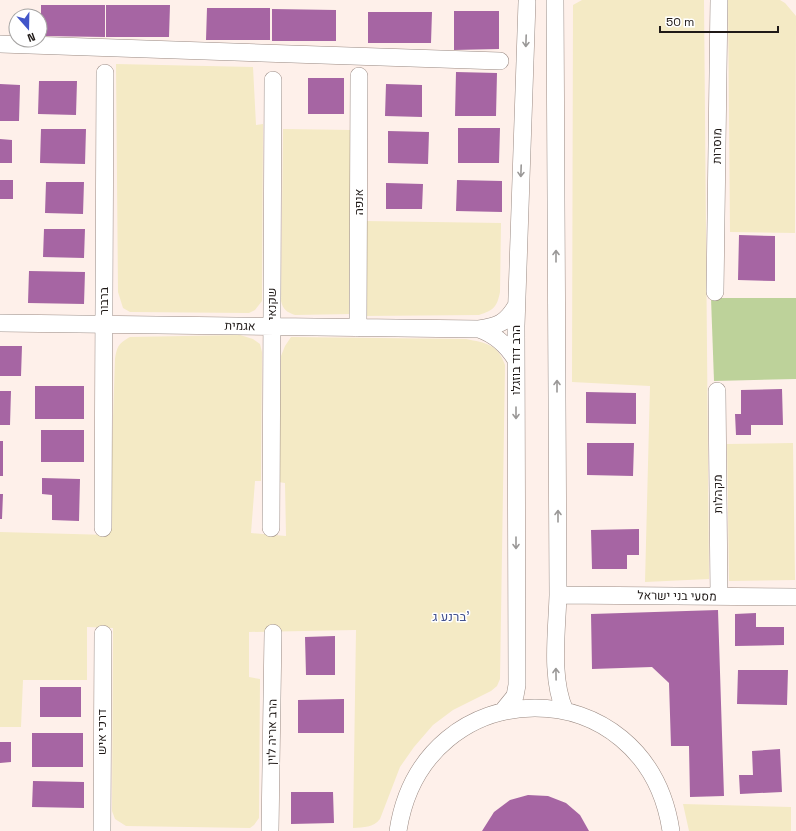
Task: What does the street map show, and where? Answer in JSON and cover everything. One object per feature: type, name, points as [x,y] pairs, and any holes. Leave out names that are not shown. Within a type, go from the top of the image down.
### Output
[{"type":"street","points":[[525,1],[541,4],[554,0],[558,595],[556,674],[559,699],[565,711]]},
{"type":"street","name":"מוסרות","points":[[715,292],[719,0]]},
{"type":"street","name":"הרב דוד בוזגלו","points":[[502,712],[515,696],[517,686],[516,306],[525,1]]},
{"type":"street","points":[[0,44],[500,61]]},
{"type":"street","name":"ברבור","points":[[103,528],[105,73]]},
{"type":"street","name":"אנפה","points":[[358,328],[360,76]]},
{"type":"street","name":"שקנאי","points":[[271,528],[272,80]]},
{"type":"street","name":"אגמית","points":[[0,323],[479,329],[494,326],[503,322],[510,316],[516,306]]},
{"type":"street","name":"אגמית","points":[[479,329],[490,333],[501,341],[510,349],[516,360]]},
{"type":"street","name":"מקהלות","points":[[717,392],[719,596]]},
{"type":"street","name":"מסעי בני ישראל","points":[[558,595],[796,597]]},
{"type":"street","name":"הרב אריה לוין","points":[[270,831],[273,633]]},
{"type":"street","name":"דרכי איש","points":[[102,831],[103,634]]},
{"type":"street","points":[[398,831],[403,808],[410,787],[436,750],[452,735],[472,723],[492,714],[514,709],[537,708],[565,711],[581,716],[602,725],[620,737],[637,753],[650,771],[661,791],[668,812],[671,831]]},
{"type":"green space","points":[[711,298],[796,298],[796,379],[714,381]]},
{"type":"sand","points":[[582,0],[704,0],[709,579],[645,582],[650,386],[572,382],[573,5]]},
{"type":"sand","points":[[728,0],[780,0],[785,3],[796,16],[795,233],[730,232]]},
{"type":"sand","points":[[116,64],[253,67],[256,125],[263,124],[262,301],[255,310],[249,313],[130,312],[123,308],[118,292]]},
{"type":"sand","points":[[283,129],[353,130],[352,314],[295,315],[283,307],[281,301]]},
{"type":"sand","points":[[365,221],[501,223],[500,292],[496,305],[479,315],[363,316]]},
{"type":"sand","points":[[240,335],[253,339],[260,344],[262,352],[261,481],[255,481],[251,533],[286,536],[285,483],[278,482],[281,356],[291,337],[466,339],[485,343],[495,349],[499,353],[505,365],[500,679],[497,686],[491,691],[453,710],[433,725],[414,747],[400,767],[380,819],[374,824],[368,826],[353,828],[356,630],[249,632],[249,677],[260,679],[259,818],[250,828],[126,826],[115,819],[112,811],[113,628],[87,627],[87,680],[23,680],[21,727],[0,727],[0,532],[109,535],[115,359],[119,345],[130,337]]},
{"type":"sand","points":[[793,443],[795,580],[729,581],[727,444]]},
{"type":"sand","points":[[683,804],[791,807],[791,831],[689,831]]},
{"type":"building","points":[[41,5],[105,5],[105,37],[48,36],[48,8],[41,8]]},
{"type":"building","points":[[106,5],[170,5],[169,37],[106,37]]},
{"type":"building","points":[[207,8],[270,8],[270,40],[206,40]]},
{"type":"building","points":[[272,9],[336,10],[336,41],[272,41]]},
{"type":"building","points":[[454,11],[499,11],[499,49],[454,50]]},
{"type":"building","points":[[368,12],[432,12],[431,43],[368,43]]},
{"type":"building","points":[[456,72],[497,73],[496,116],[455,116]]},
{"type":"building","points":[[308,78],[344,78],[344,114],[308,114]]},
{"type":"building","points":[[39,81],[77,81],[76,115],[38,114]]},
{"type":"building","points":[[0,84],[20,85],[19,121],[0,121]]},
{"type":"building","points":[[386,84],[422,85],[422,117],[385,116]]},
{"type":"building","points":[[458,128],[500,128],[499,163],[458,163]]},
{"type":"building","points":[[41,129],[86,129],[85,164],[40,163]]},
{"type":"building","points":[[388,131],[429,132],[428,164],[388,163]]},
{"type":"building","points":[[0,139],[12,140],[12,163],[0,163]]},
{"type":"building","points":[[0,180],[13,180],[13,199],[0,199]]},
{"type":"building","points":[[457,180],[502,181],[502,212],[456,211]]},
{"type":"building","points":[[46,182],[84,182],[83,214],[45,213]]},
{"type":"building","points":[[386,183],[423,184],[422,209],[386,209]]},
{"type":"building","points":[[44,229],[85,229],[84,258],[43,257]]},
{"type":"building","points":[[739,235],[775,236],[775,281],[738,280]]},
{"type":"building","points":[[29,271],[85,272],[84,304],[28,303]]},
{"type":"building","points":[[0,346],[22,346],[21,376],[0,376]]},
{"type":"building","points":[[35,386],[84,386],[84,419],[35,419]]},
{"type":"building","points":[[782,389],[783,425],[751,425],[751,435],[736,435],[735,414],[741,414],[741,390]]},
{"type":"building","points":[[0,391],[11,391],[10,425],[0,425]]},
{"type":"building","points":[[586,392],[636,393],[636,424],[586,423]]},
{"type":"building","points":[[41,430],[84,430],[84,462],[41,462]]},
{"type":"building","points":[[0,441],[3,441],[3,476],[0,476]]},
{"type":"building","points":[[587,443],[634,443],[633,476],[587,475]]},
{"type":"building","points":[[42,478],[80,479],[79,521],[52,520],[52,495],[42,494]]},
{"type":"building","points":[[0,494],[3,494],[2,519],[0,519]]},
{"type":"building","points":[[639,529],[639,555],[627,555],[627,569],[592,569],[591,530]]},
{"type":"building","points":[[718,610],[724,796],[690,797],[689,746],[671,746],[669,683],[652,667],[592,669],[591,614]]},
{"type":"building","points":[[756,613],[756,627],[784,627],[784,645],[735,646],[735,614]]},
{"type":"building","points":[[335,636],[335,675],[306,675],[305,637]]},
{"type":"building","points":[[738,670],[788,670],[787,705],[737,704]]},
{"type":"building","points":[[40,687],[81,687],[81,717],[40,717]]},
{"type":"building","points":[[344,699],[344,733],[298,733],[298,700]]},
{"type":"building","points":[[32,733],[83,733],[83,767],[32,767]]},
{"type":"building","points":[[0,742],[11,742],[11,762],[0,763]]},
{"type":"building","points":[[780,749],[782,792],[740,794],[739,775],[753,775],[752,751]]},
{"type":"building","points":[[33,781],[84,782],[84,808],[32,807]]},
{"type":"building","points":[[291,792],[333,792],[334,823],[291,824]]},
{"type":"building","points":[[528,795],[548,796],[566,803],[580,815],[589,831],[482,831],[494,812],[510,800]]},
{"type":"district","name":"ברנע ג'","points":[[451,616]]}]
